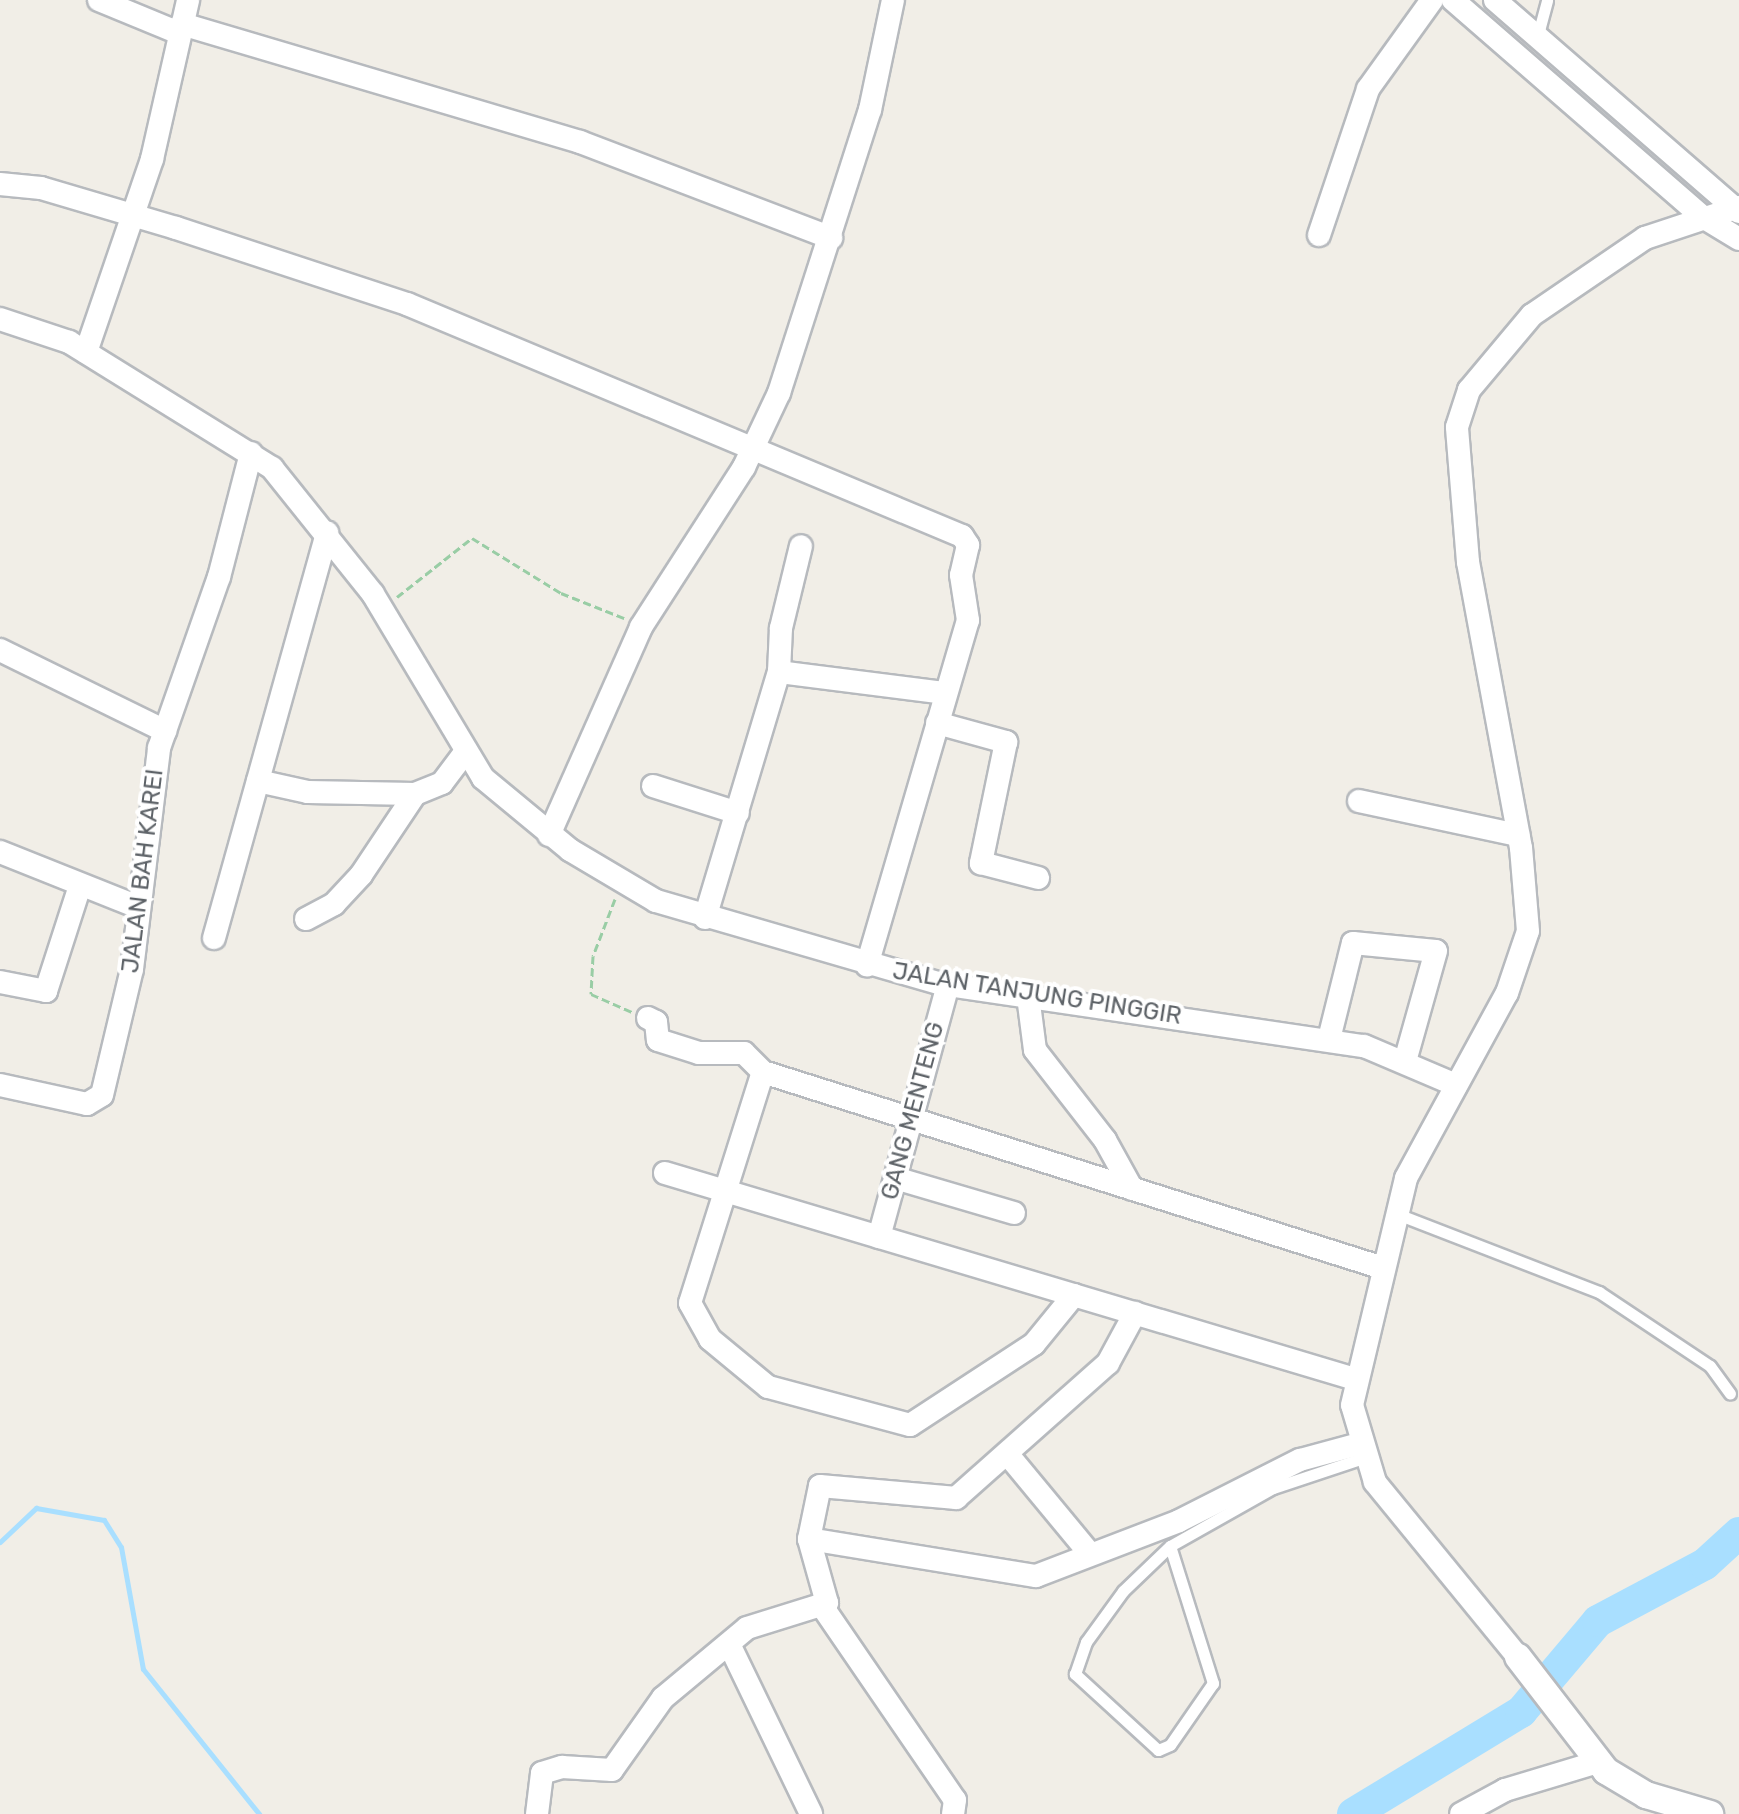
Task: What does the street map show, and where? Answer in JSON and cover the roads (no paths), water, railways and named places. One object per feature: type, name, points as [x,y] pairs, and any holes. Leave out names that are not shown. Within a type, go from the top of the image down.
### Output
[{"type":"street","points":[[99,0],[181,29],[580,142],[831,238]]},
{"type":"street","points":[[86,352],[135,216],[188,0]]},
{"type":"street","points":[[549,835],[641,627],[754,447],[831,238],[870,110],[893,0]]},
{"type":"street","points":[[1319,235],[1368,89],[1432,0]]},
{"type":"street","points":[[1453,0],[1703,217],[1739,239]]},
{"type":"street","points":[[1495,0],[1737,209]]},
{"type":"street","points":[[0,184],[41,188],[407,304],[962,536],[969,611],[867,966]]},
{"type":"street","points":[[1710,1814],[1646,1795],[1598,1762],[1518,1657],[1390,1503],[1361,1451],[1355,1379],[1394,1213],[1525,945],[1518,835],[1468,562],[1457,471],[1461,409],[1491,357],[1532,315],[1618,252],[1703,217],[1737,209]]},
{"type":"street","name":"JALAN TANJUNG PINGGIR","points":[[0,319],[86,352],[251,453],[327,532],[382,610],[465,753],[510,806],[622,881],[705,918],[867,966],[948,985],[1329,1039],[1405,1061],[1456,1085]]},
{"type":"street","name":"JALAN BAH KAREI","points":[[0,1085],[97,1103],[132,969],[148,801],[165,731],[219,577],[251,453]]},
{"type":"street","points":[[214,938],[327,532]]},
{"type":"street","points":[[705,918],[779,672],[781,628],[801,546]]},
{"type":"street","points":[[0,650],[165,731]]},
{"type":"street","points":[[779,672],[945,693]]},
{"type":"street","points":[[937,723],[1006,742],[981,863],[1038,878]]},
{"type":"street","points":[[258,781],[308,792],[415,794],[442,783],[465,753]]},
{"type":"street","points":[[653,786],[738,813]]},
{"type":"street","points":[[306,919],[334,904],[361,875],[415,794]]},
{"type":"street","points":[[1359,801],[1518,835]]},
{"type":"street","points":[[0,852],[79,889],[138,907]]},
{"type":"street","points":[[0,982],[46,991],[79,889]]},
{"type":"street","points":[[1329,1039],[1353,943],[1436,951],[1405,1061]]},
{"type":"street","name":"GANG MENTENG","points":[[879,1237],[948,985]]},
{"type":"street","points":[[1028,996],[1035,1050],[1105,1140],[1132,1189]]},
{"type":"street","points":[[648,1018],[656,1022],[658,1040],[699,1053],[744,1053],[763,1072],[1380,1267]]},
{"type":"street","points":[[763,1072],[721,1190],[691,1310],[737,1368],[768,1387],[910,1425],[1034,1344],[1074,1295]]},
{"type":"street","points":[[665,1173],[1355,1379]]},
{"type":"street","points":[[895,1178],[1014,1213]]},
{"type":"street","points":[[822,1606],[827,1596],[809,1539],[820,1486],[946,1501],[1009,1456],[1108,1363],[1135,1313]]},
{"type":"street","points":[[809,1539],[1036,1576],[1179,1521],[1300,1460],[1361,1451]]},
{"type":"street","points":[[1009,1456],[1090,1554]]},
{"type":"street","points":[[537,1814],[542,1773],[622,1764],[663,1698],[729,1644],[769,1615],[822,1606]]},
{"type":"street","points":[[822,1606],[955,1800],[953,1814]]},
{"type":"street","points":[[729,1644],[811,1814]]},
{"type":"street","points":[[1461,1814],[1505,1790],[1598,1762]]},
{"type":"lane","points":[[1537,38],[1547,0]]},
{"type":"lane","points":[[1394,1213],[1599,1292],[1710,1366],[1730,1394]]},
{"type":"lane","points":[[1170,1546],[1213,1683],[1170,1745],[1158,1750],[1074,1668],[1123,1591],[1170,1546],[1273,1488],[1361,1451]]},
{"type":"waterway","points":[[0,1542],[36,1508],[104,1520],[121,1547],[143,1669],[259,1814]]},
{"type":"waterway","points":[[1353,1814],[1521,1712],[1598,1621],[1705,1564],[1739,1533]]}]
